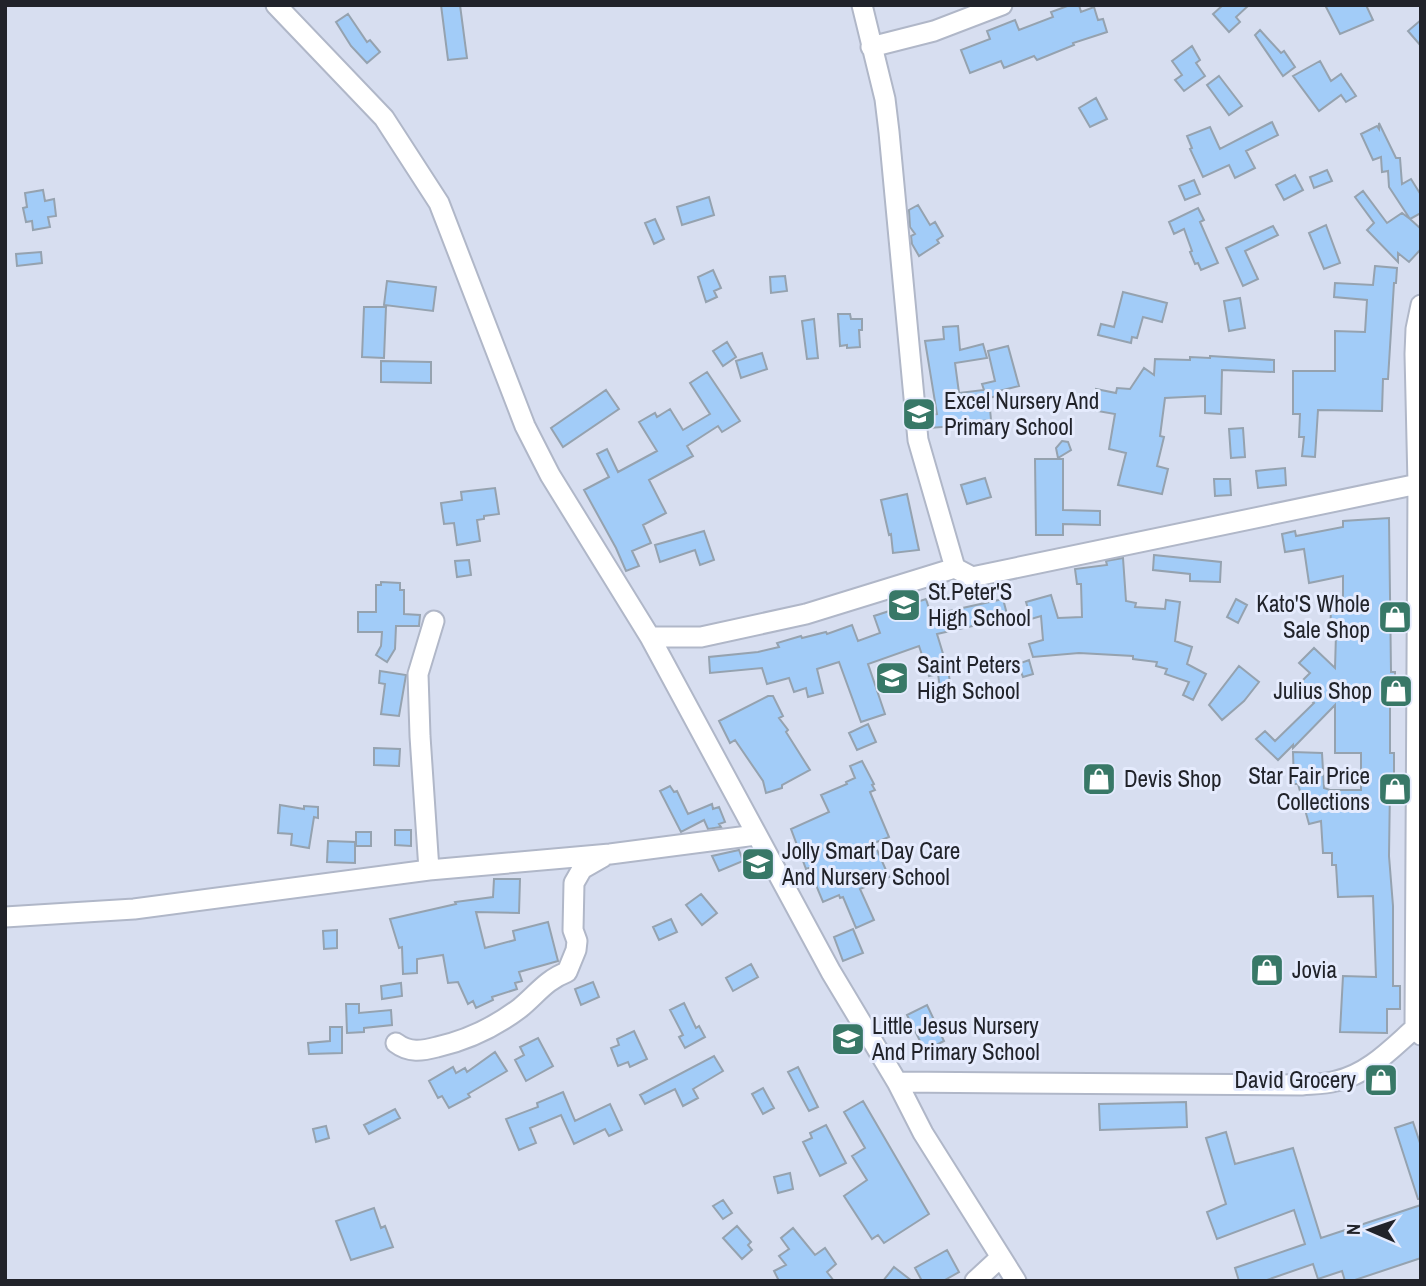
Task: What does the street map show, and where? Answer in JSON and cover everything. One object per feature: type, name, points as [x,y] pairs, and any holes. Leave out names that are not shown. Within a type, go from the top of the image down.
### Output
[{"type":"street","points":[[276,5],[384,118],[439,203],[525,426],[564,498],[650,637],[831,972],[898,1082],[923,1133],[1016,1281]]},
{"type":"street","points":[[862,5],[885,99],[890,132],[918,440],[954,568],[972,578],[1418,484]]},
{"type":"street","points":[[871,47],[934,31],[1002,5]]},
{"type":"street","points":[[898,1082],[1302,1085],[1335,1081],[1358,1074],[1418,1032],[1418,484],[1415,354],[1421,305]]},
{"type":"street","points":[[650,637],[701,637],[806,614],[954,568]]},
{"type":"street","points":[[429,870],[418,674],[434,621]]},
{"type":"street","points":[[5,917],[134,909],[429,870],[610,854],[756,835]]},
{"type":"street","points":[[396,1043],[409,1050],[424,1050],[471,1037],[501,1022],[552,978],[567,972],[577,940],[572,930],[576,876],[582,869],[610,854]]},
{"type":"street","points":[[975,1281],[1001,1257]]},
{"type":"building","points":[[441,5],[460,5],[467,58],[448,60]]},
{"type":"building","points":[[1070,5],[1079,5],[1081,12],[1094,7],[1098,20],[1103,19],[1107,32],[1073,43],[1074,45],[1037,60],[1034,56],[1004,68],[1001,61],[970,73],[961,50],[990,39],[987,31],[1015,20],[1019,30],[1053,17],[1051,12]]},
{"type":"building","points":[[1223,5],[1249,5],[1236,17],[1240,22],[1229,32],[1213,14]]},
{"type":"building","points":[[1325,5],[1366,5],[1373,20],[1340,34]]},
{"type":"building","points":[[348,14],[367,42],[370,40],[380,52],[367,63],[351,46],[336,22]]},
{"type":"building","points":[[1421,20],[1421,46],[1408,31]]},
{"type":"building","points":[[1260,30],[1281,53],[1284,51],[1295,67],[1283,76],[1255,35]]},
{"type":"building","points":[[1192,46],[1200,60],[1196,63],[1205,76],[1184,91],[1175,80],[1182,75],[1172,61]]},
{"type":"building","points":[[1320,61],[1331,81],[1341,74],[1356,96],[1346,102],[1341,95],[1319,111],[1293,76]]},
{"type":"building","points":[[1219,76],[1242,106],[1229,115],[1207,85]]},
{"type":"building","points":[[1096,98],[1107,119],[1090,127],[1079,108]]},
{"type":"building","points":[[1272,122],[1278,135],[1246,151],[1255,168],[1235,178],[1229,165],[1203,177],[1187,136],[1210,127],[1220,149]]},
{"type":"building","points":[[1379,123],[1396,158],[1400,158],[1402,184],[1411,179],[1421,195],[1421,213],[1410,219],[1389,187],[1388,171],[1382,172],[1381,157],[1373,160],[1361,134],[1377,126],[1379,129]]},
{"type":"building","points":[[1327,170],[1332,181],[1314,188],[1310,177]]},
{"type":"building","points":[[1295,175],[1303,190],[1284,200],[1276,185]]},
{"type":"building","points":[[1194,180],[1200,194],[1185,200],[1179,186]]},
{"type":"building","points":[[43,190],[45,201],[54,199],[56,216],[48,217],[50,227],[33,230],[32,221],[26,222],[23,208],[27,207],[25,193]]},
{"type":"building","points":[[1363,191],[1387,223],[1402,213],[1421,229],[1421,249],[1409,262],[1398,253],[1398,262],[1367,230],[1374,223],[1355,197]]},
{"type":"building","points":[[709,197],[714,215],[682,225],[677,207]]},
{"type":"building","points":[[918,205],[930,225],[935,222],[943,236],[937,240],[939,243],[919,256],[912,244],[911,236],[915,234],[910,227],[909,210]]},
{"type":"building","points":[[1198,208],[1204,220],[1200,222],[1218,263],[1201,270],[1190,252],[1192,251],[1184,229],[1174,234],[1169,222]]},
{"type":"building","points":[[655,219],[664,239],[654,244],[645,223]]},
{"type":"building","points":[[1326,225],[1340,263],[1324,269],[1309,233]]},
{"type":"building","points":[[1273,226],[1278,235],[1245,251],[1258,279],[1243,286],[1226,248]]},
{"type":"building","points":[[41,252],[42,263],[17,266],[16,254]]},
{"type":"building","points":[[1375,266],[1397,268],[1388,379],[1383,379],[1382,411],[1318,410],[1315,457],[1302,456],[1304,437],[1299,437],[1300,414],[1293,414],[1293,371],[1335,371],[1335,331],[1365,332],[1367,300],[1334,297],[1335,283],[1373,285]]},
{"type":"building","points":[[713,270],[721,288],[714,291],[717,297],[706,302],[698,277]]},
{"type":"building","points":[[785,276],[787,291],[771,293],[770,277]]},
{"type":"building","points":[[387,281],[436,287],[433,311],[384,305]]},
{"type":"building","points":[[1123,292],[1167,303],[1162,322],[1143,317],[1137,338],[1132,337],[1131,343],[1098,335],[1101,324],[1114,327]]},
{"type":"building","points":[[1240,298],[1245,328],[1229,331],[1224,301]]},
{"type":"building","points":[[364,307],[386,307],[384,358],[362,357]]},
{"type":"building","points":[[838,314],[850,314],[851,319],[862,319],[862,330],[859,330],[860,347],[840,346]]},
{"type":"building","points":[[814,319],[818,358],[807,359],[802,321]]},
{"type":"building","points":[[958,326],[960,350],[983,344],[987,358],[955,363],[959,393],[984,390],[982,384],[995,381],[988,351],[1008,346],[1019,386],[999,391],[1000,395],[989,398],[991,420],[981,421],[982,424],[929,428],[928,415],[937,414],[925,341],[944,339],[943,327]]},
{"type":"building","points":[[727,342],[736,357],[723,366],[713,351]]},
{"type":"building","points":[[762,353],[767,369],[741,378],[736,361]]},
{"type":"building","points":[[1190,357],[1274,360],[1274,372],[1222,370],[1221,414],[1205,413],[1205,396],[1165,398],[1160,436],[1164,437],[1157,466],[1168,469],[1162,494],[1118,485],[1126,453],[1109,449],[1115,414],[1092,410],[1096,389],[1116,393],[1117,388],[1130,389],[1144,368],[1154,375],[1155,359],[1190,360]]},
{"type":"building","points":[[381,361],[431,362],[431,383],[381,382]]},
{"type":"building","points":[[707,372],[740,421],[722,432],[718,426],[687,446],[693,456],[649,480],[666,513],[643,525],[651,543],[632,551],[639,566],[626,571],[584,490],[609,477],[597,454],[607,449],[618,472],[657,451],[639,422],[655,413],[657,417],[670,409],[683,430],[710,414],[690,383]]},
{"type":"building","points":[[606,390],[619,409],[563,447],[551,428]]},
{"type":"building","points":[[1243,428],[1245,457],[1231,458],[1229,429]]},
{"type":"building","points":[[1062,441],[1068,442],[1071,450],[1058,458],[1056,448]]},
{"type":"building","points":[[1035,459],[1063,459],[1063,510],[1100,511],[1100,525],[1063,524],[1063,535],[1036,535]]},
{"type":"building","points":[[1285,468],[1286,485],[1258,488],[1256,471]]},
{"type":"building","points":[[985,478],[991,497],[967,504],[961,485]]},
{"type":"building","points":[[1214,479],[1230,479],[1231,495],[1215,496]]},
{"type":"building","points":[[495,488],[499,514],[477,520],[480,541],[457,545],[454,523],[444,524],[441,503],[462,500],[461,492]]},
{"type":"building","points":[[907,494],[919,550],[893,553],[891,534],[889,535],[881,500]]},
{"type":"building","points":[[1389,518],[1391,672],[1395,672],[1395,701],[1390,701],[1390,753],[1394,753],[1394,786],[1390,786],[1389,856],[1393,906],[1393,986],[1400,986],[1400,1009],[1387,1009],[1387,1033],[1340,1032],[1343,976],[1376,977],[1373,896],[1338,897],[1336,865],[1332,865],[1332,853],[1323,853],[1321,821],[1309,824],[1298,784],[1294,784],[1293,752],[1322,753],[1324,788],[1330,790],[1361,790],[1361,753],[1335,753],[1335,705],[1278,760],[1256,739],[1265,731],[1275,741],[1314,703],[1297,686],[1310,673],[1299,663],[1314,648],[1335,668],[1336,634],[1330,634],[1331,609],[1343,609],[1343,576],[1309,583],[1304,549],[1285,552],[1282,534],[1295,531],[1296,536],[1343,527],[1343,521]]},
{"type":"building","points":[[704,531],[714,560],[700,565],[695,550],[660,562],[655,545]]},
{"type":"building","points":[[1154,555],[1221,562],[1220,582],[1190,581],[1190,574],[1153,570]]},
{"type":"building","points":[[1123,558],[1126,601],[1136,603],[1135,607],[1165,609],[1166,600],[1180,602],[1175,641],[1192,647],[1187,664],[1206,674],[1193,700],[1183,695],[1189,682],[1165,674],[1167,669],[1156,666],[1157,662],[1133,659],[1133,656],[1079,653],[1033,657],[1029,644],[1043,640],[1041,616],[1031,619],[1026,602],[1051,595],[1058,618],[1082,617],[1081,584],[1077,584],[1075,569],[1107,565],[1106,561]]},
{"type":"building","points":[[469,560],[471,575],[457,577],[455,561]]},
{"type":"building","points":[[381,582],[400,583],[400,590],[404,590],[404,614],[420,615],[419,626],[396,626],[395,649],[387,662],[376,655],[381,646],[382,632],[358,632],[358,612],[376,612],[376,585],[381,585]]},
{"type":"building","points":[[926,599],[931,615],[1003,599],[1008,618],[937,634],[948,670],[953,700],[942,702],[938,674],[929,676],[919,646],[868,664],[885,714],[861,722],[839,662],[817,669],[823,693],[808,697],[806,688],[794,692],[789,678],[767,684],[762,668],[710,673],[709,657],[758,652],[779,647],[777,643],[801,636],[827,634],[852,625],[858,641],[880,633],[874,616]]},
{"type":"building","points":[[1236,599],[1247,605],[1238,623],[1227,617]]},
{"type":"building","points":[[1029,660],[1033,674],[1023,677],[1018,664]]},
{"type":"building","points":[[1239,666],[1259,682],[1244,701],[1222,720],[1209,705]]},
{"type":"building","points":[[380,671],[406,675],[399,716],[381,714],[385,684],[379,683]]},
{"type":"building","points":[[768,696],[773,696],[783,716],[779,718],[788,730],[786,732],[810,770],[782,785],[782,788],[766,793],[763,781],[735,740],[730,743],[719,721]]},
{"type":"building","points":[[868,724],[876,742],[857,750],[849,733]]},
{"type":"building","points":[[374,748],[400,749],[399,766],[374,765]]},
{"type":"building","points":[[862,761],[874,784],[872,785],[875,790],[870,792],[889,837],[874,843],[889,877],[860,889],[874,920],[856,928],[843,897],[840,898],[839,895],[823,902],[809,868],[806,869],[791,829],[829,812],[821,795],[855,778],[850,766]]},
{"type":"building","points":[[670,786],[674,792],[677,791],[688,814],[712,804],[713,809],[719,807],[725,822],[719,824],[721,827],[708,829],[704,820],[681,832],[660,791]]},
{"type":"building","points":[[280,805],[304,809],[304,806],[318,807],[318,818],[314,817],[309,848],[291,845],[292,834],[278,833]]},
{"type":"building","points":[[395,830],[411,830],[411,846],[395,845]]},
{"type":"building","points":[[356,832],[371,832],[371,846],[356,846]]},
{"type":"building","points":[[328,841],[355,842],[355,863],[327,862]]},
{"type":"building","points":[[739,850],[743,861],[719,871],[712,856]]},
{"type":"building","points":[[494,879],[520,879],[519,913],[476,912],[485,948],[515,940],[513,931],[548,922],[558,961],[519,972],[522,981],[515,983],[517,989],[492,997],[493,1000],[476,1008],[473,1001],[468,1004],[458,982],[448,983],[443,955],[417,959],[417,973],[403,974],[402,947],[399,948],[390,919],[456,904],[455,902],[493,897]]},
{"type":"building","points":[[701,894],[717,913],[702,925],[686,905]]},
{"type":"building","points":[[671,919],[677,932],[659,940],[653,927]]},
{"type":"building","points":[[853,929],[863,953],[843,961],[834,937]]},
{"type":"building","points":[[337,930],[337,948],[324,949],[323,931]]},
{"type":"building","points":[[751,964],[758,977],[733,991],[726,978]]},
{"type":"building","points":[[593,982],[599,997],[581,1005],[575,989]]},
{"type":"building","points":[[401,983],[402,996],[382,999],[381,986]]},
{"type":"building","points":[[684,1003],[696,1028],[699,1026],[705,1037],[685,1048],[679,1037],[683,1035],[670,1010]]},
{"type":"building","points":[[346,1004],[359,1004],[359,1013],[391,1010],[392,1025],[347,1033]]},
{"type":"building","points":[[927,1005],[944,1041],[925,1051],[907,1015]]},
{"type":"building","points":[[330,1027],[342,1027],[342,1053],[309,1054],[308,1043],[330,1041]]},
{"type":"building","points":[[634,1031],[647,1059],[630,1067],[628,1062],[618,1066],[611,1048],[619,1045],[617,1039]]},
{"type":"building","points":[[538,1038],[553,1066],[526,1081],[515,1060],[524,1055],[520,1047]]},
{"type":"building","points":[[495,1052],[507,1071],[449,1108],[442,1096],[438,1098],[429,1081],[453,1067],[456,1073],[465,1068],[467,1072]]},
{"type":"building","points":[[714,1056],[723,1071],[693,1089],[698,1098],[683,1106],[675,1089],[645,1104],[640,1095]]},
{"type":"building","points":[[798,1067],[818,1107],[809,1111],[788,1072]]},
{"type":"building","points":[[763,1088],[774,1108],[763,1114],[752,1094]]},
{"type":"building","points":[[563,1092],[575,1121],[610,1104],[622,1130],[609,1136],[605,1129],[574,1144],[561,1115],[530,1128],[536,1143],[519,1150],[506,1119],[538,1107],[537,1103]]},
{"type":"building","points":[[863,1101],[929,1214],[884,1243],[878,1235],[872,1239],[844,1196],[867,1180],[852,1156],[865,1148],[844,1112]]},
{"type":"building","points":[[1186,1102],[1187,1127],[1100,1130],[1099,1104]]},
{"type":"building","points":[[395,1109],[400,1118],[369,1134],[364,1125]]},
{"type":"building","points":[[1413,1122],[1421,1146],[1421,1199],[1418,1199],[1395,1128]]},
{"type":"building","points":[[826,1125],[846,1163],[820,1176],[803,1142],[812,1138],[810,1133]]},
{"type":"building","points":[[326,1126],[329,1138],[316,1142],[313,1129]]},
{"type":"building","points":[[1226,1132],[1235,1164],[1293,1148],[1321,1238],[1421,1205],[1421,1258],[1352,1281],[1345,1281],[1342,1271],[1318,1279],[1313,1264],[1264,1281],[1239,1281],[1235,1268],[1305,1244],[1294,1210],[1217,1239],[1207,1212],[1226,1204],[1206,1138]]},
{"type":"building","points":[[790,1173],[793,1189],[778,1193],[774,1177]]},
{"type":"building","points":[[723,1200],[732,1213],[723,1219],[713,1206]]},
{"type":"building","points":[[374,1208],[381,1228],[385,1226],[393,1247],[351,1260],[336,1221]]},
{"type":"building","points":[[737,1226],[751,1242],[748,1245],[752,1250],[742,1259],[723,1238]]},
{"type":"building","points":[[793,1228],[815,1255],[825,1248],[836,1264],[827,1272],[834,1281],[779,1281],[774,1271],[786,1265],[779,1256],[789,1249],[781,1238]]},
{"type":"building","points":[[947,1250],[959,1272],[943,1281],[922,1281],[915,1268]]},
{"type":"building","points":[[894,1267],[912,1281],[883,1281]]},
{"type":"place","name":"Excel Nursery And Primary School","points":[[919,414]]},
{"type":"place","name":"St.Peter'S High School","points":[[904,605]]},
{"type":"place","name":"Kato'S Whole Sale Shop","points":[[1395,617]]},
{"type":"place","name":"Saint Peters High School","points":[[892,678]]},
{"type":"place","name":"Julius Shop","points":[[1396,691]]},
{"type":"place","name":"Devis Shop","points":[[1099,779]]},
{"type":"place","name":"Star Fair Price Collections","points":[[1395,789]]},
{"type":"place","name":"Jolly Smart Day Care And Nursery School","points":[[758,864]]},
{"type":"place","name":"Jovia","points":[[1267,970]]},
{"type":"place","name":"Little Jesus Nursery And Primary School","points":[[848,1039]]},
{"type":"place","name":"David Grocery","points":[[1381,1080]]}]
